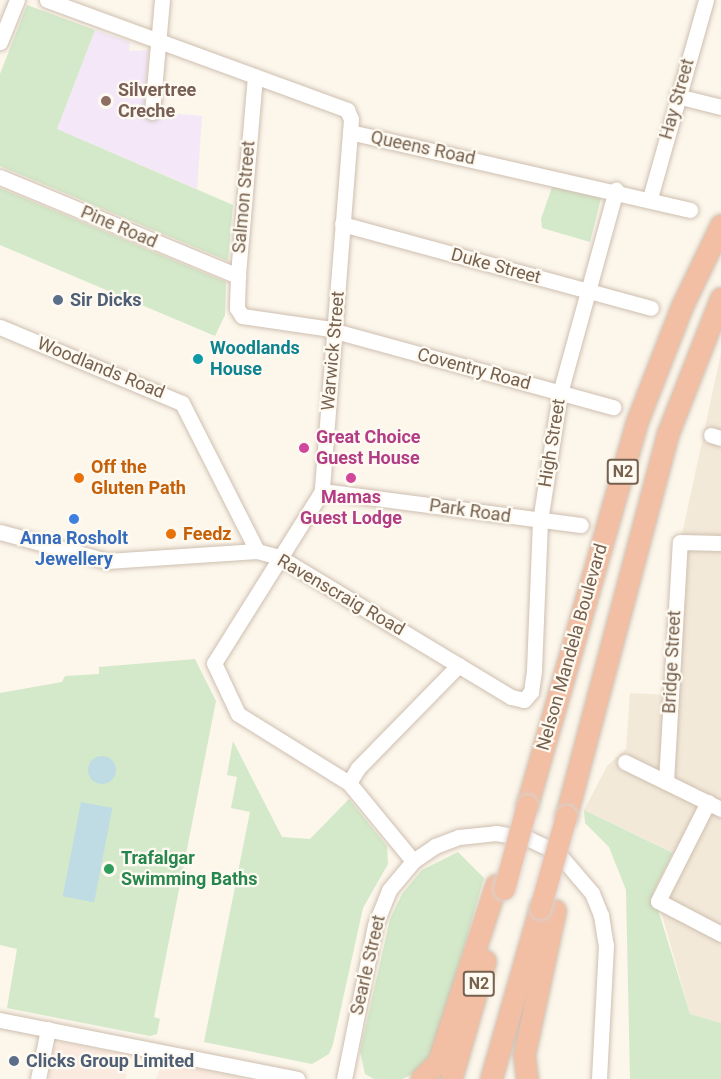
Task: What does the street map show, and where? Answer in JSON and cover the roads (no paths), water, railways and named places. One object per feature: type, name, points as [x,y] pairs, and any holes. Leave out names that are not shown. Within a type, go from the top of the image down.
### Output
[{"type":"highway","name":"Nelson Mandela Boulevard","points":[[451,1079],[500,887],[549,728],[636,424],[682,306],[721,225]]},
{"type":"highway","name":"Nelson Mandela Boulevard","points":[[491,1079],[548,909],[583,754],[668,433],[721,298]]},
{"type":"highway","points":[[420,1079],[438,1062],[500,887]]},
{"type":"highway","points":[[527,1079],[524,1055],[548,909]]},
{"type":"street","points":[[0,42],[17,0]]},
{"type":"street","name":"Queens Road","points":[[47,0],[347,110],[351,119],[350,132],[616,190],[690,210]]},
{"type":"street","points":[[152,112],[162,0]]},
{"type":"street","name":"Hay Street","points":[[650,198],[706,0]]},
{"type":"street","name":"Salmon Street","points":[[242,316],[237,308],[238,276],[255,76]]},
{"type":"street","points":[[677,96],[721,107]]},
{"type":"street","name":"Warwick Street","points":[[349,783],[238,714],[215,666],[216,657],[322,491],[350,132]]},
{"type":"street","name":"Pine Road","points":[[0,177],[238,276]]},
{"type":"street","name":"High Street","points":[[524,700],[531,692],[534,670],[540,521],[560,393],[616,190]]},
{"type":"street","name":"Duke Street","points":[[342,224],[651,308]]},
{"type":"street","name":"Coventry Road","points":[[242,316],[334,331],[613,407]]},
{"type":"street","name":"Woodlands Road","points":[[0,327],[182,403],[257,551]]},
{"type":"street","name":"Park Road","points":[[322,491],[581,525]]},
{"type":"street","name":"Ravenscraig Road","points":[[0,532],[107,561],[257,551],[279,557],[511,697],[524,700]]},
{"type":"street","name":"Bridge Street","points":[[666,782],[680,542],[721,543]]},
{"type":"street","points":[[413,861],[349,783],[358,768],[459,665]]},
{"type":"street","points":[[626,762],[715,806],[658,901],[721,933]]},
{"type":"street","name":"Searle Street","points":[[344,1079],[380,909],[399,876],[413,861],[435,846],[459,837],[496,833],[529,839],[548,848],[576,871],[601,915],[606,945],[599,1079]]},
{"type":"street","points":[[0,1020],[297,1079]]},
{"type":"street","points":[[38,1079],[48,1029]]},
{"type":"water","points":[[102,756],[112,760],[116,770],[112,780],[102,784],[92,780],[88,770],[92,760]]},
{"type":"water","points":[[81,802],[112,808],[94,902],[63,896]]},
{"type":"place","name":"Silvertree Creche","points":[[106,101]]},
{"type":"place","name":"Sir Dicks","points":[[58,300]]},
{"type":"place","name":"Woodlands House","points":[[198,359]]},
{"type":"place","name":"Great Choice Guest House","points":[[304,448]]},
{"type":"place","name":"Off the Gluten Path","points":[[79,478]]},
{"type":"place","name":"Mamas Guest Lodge","points":[[351,478]]},
{"type":"place","name":"Anna Rosholt Jewellery","points":[[74,519]]},
{"type":"place","name":"Feedz","points":[[171,534]]},
{"type":"place","name":"Trafalgar Swimming Baths","points":[[109,869]]},
{"type":"place","name":"Clicks Group Limited","points":[[14,1061]]}]
